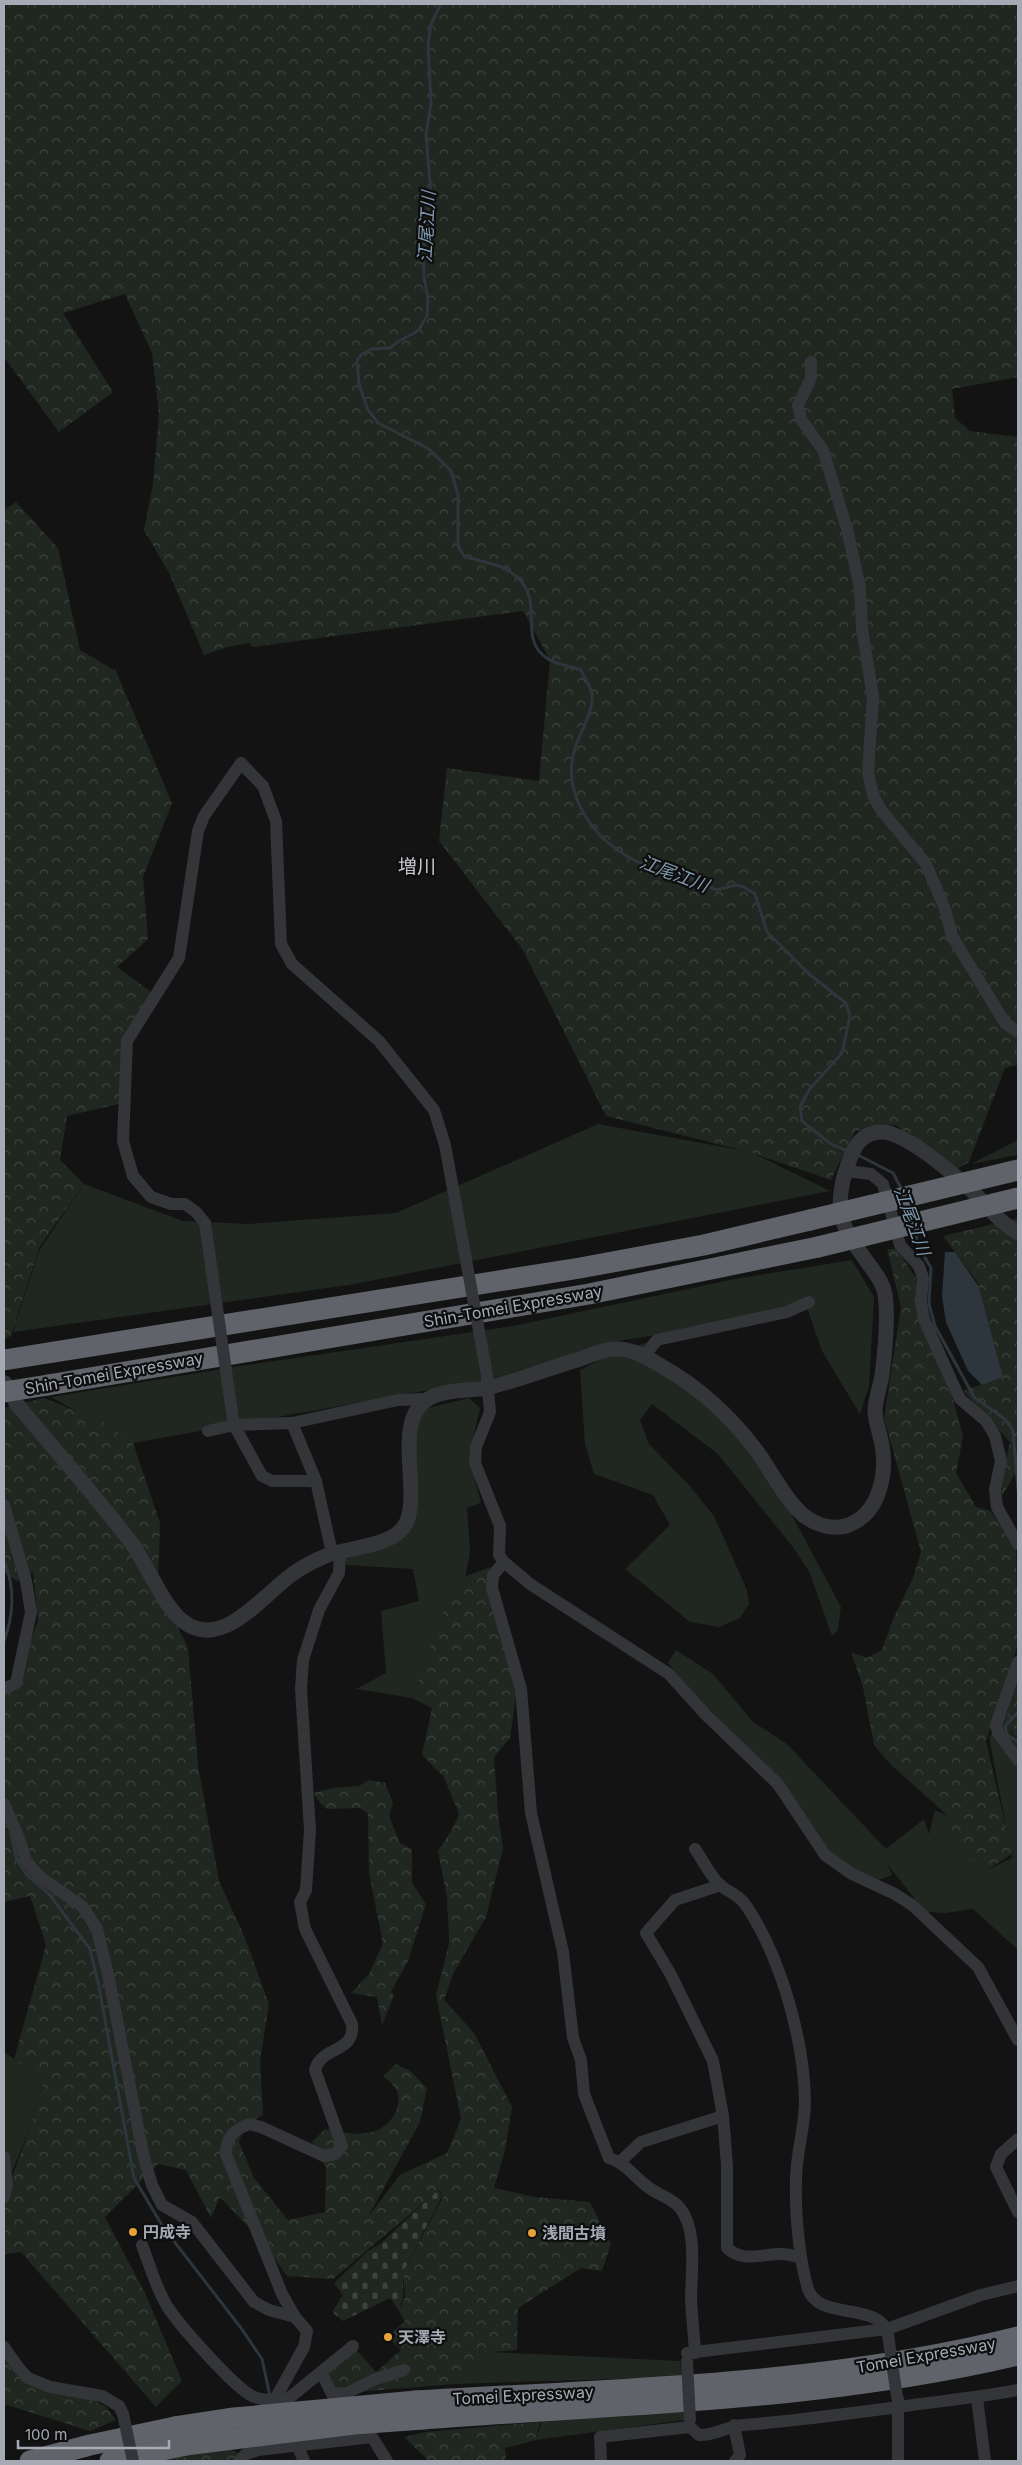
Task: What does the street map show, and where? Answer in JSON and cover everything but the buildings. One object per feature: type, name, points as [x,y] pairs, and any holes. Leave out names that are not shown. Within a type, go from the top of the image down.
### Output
[{"type":"highway","name":"Shin-Tomei Expressway","points":[[4,1360],[580,1268],[704,1245],[1018,1170]]},
{"type":"highway","name":"Shin-Tomei Expressway","points":[[4,1392],[588,1294],[818,1247],[1018,1198]]},
{"type":"highway","name":"Tomei Expressway","points":[[110,2461],[186,2446],[315,2428],[419,2410],[771,2378],[906,2360],[1018,2337]]},
{"type":"highway","name":"Tomei Expressway","points":[[30,2461],[90,2445],[175,2427],[234,2418],[786,2394],[907,2378],[1018,2355]]},
{"type":"street","points":[[811,362],[811,378],[798,405],[801,419],[824,450],[847,529],[860,588],[862,628],[873,697],[868,772],[873,795],[881,810],[926,864],[945,909],[952,936],[1005,1023],[1018,1032]]},
{"type":"street","points":[[316,1481],[272,1481],[262,1476],[233,1419],[204,1223],[196,1212],[185,1204],[171,1204],[151,1197],[133,1176],[122,1141],[127,1041],[179,958],[198,831],[204,816],[241,764],[263,786],[276,821],[281,944],[292,964],[378,1041],[434,1110],[445,1145],[488,1381],[490,1412],[476,1447],[475,1463],[500,1526],[499,1555],[504,1562],[530,1584],[669,1674],[705,1714],[778,1784],[825,1855],[852,1874],[895,1894],[912,1905],[978,1967],[1018,2040]]},
{"type":"street","points":[[208,1431],[233,1419],[292,1423],[398,1400],[426,1399],[612,1349],[636,1352],[680,1377],[726,1414],[753,1447],[798,1511],[821,1526],[840,1527],[854,1523],[867,1513],[876,1501],[882,1477],[884,1451],[875,1412],[882,1369],[885,1298],[882,1283],[843,1226],[840,1206],[846,1170],[856,1144],[869,1134],[889,1132],[917,1147],[970,1189],[1004,1224],[1018,1233]]},
{"type":"street","points":[[846,1170],[871,1174],[883,1184],[900,1245],[919,1266],[923,1278],[921,1302],[924,1319],[960,1399],[986,1421],[995,1436],[1001,1461],[995,1488],[997,1507],[1018,1544]]},
{"type":"street","points":[[644,1356],[657,1340],[787,1312],[809,1302]]},
{"type":"street","points":[[4,1381],[16,1403],[132,1543],[171,1608],[183,1622],[195,1628],[210,1631],[226,1628],[241,1619],[268,1593],[297,1571],[336,1553],[391,1538],[401,1532],[407,1524],[410,1510],[410,1425],[416,1411],[426,1399]]},
{"type":"street","points":[[276,2404],[307,2339],[307,2331],[295,2317],[275,2278],[226,2154],[226,2144],[231,2133],[249,2124],[261,2127],[324,2156],[335,2154],[342,2146],[315,2070],[317,2063],[332,2050],[348,2043],[353,2035],[352,2024],[305,1929],[300,1902],[306,1890],[310,1830],[301,1689],[303,1660],[319,1610],[339,1573],[336,1553],[316,1481],[292,1423]]},
{"type":"street","points":[[4,1505],[26,1581],[31,1612],[16,1683],[4,1689]]},
{"type":"street","points":[[504,1562],[493,1575],[492,1588],[521,1689],[530,1813],[563,1952],[573,2038],[581,2060],[584,2094],[609,2158],[621,2162],[649,2188],[670,2199],[681,2209],[688,2228],[692,2250],[690,2423],[699,2435],[706,2435],[734,2426],[817,2419],[898,2402],[978,2398],[1018,2390]]},
{"type":"street","points":[[1018,1662],[996,1724],[998,1733],[1018,1760]]},
{"type":"street","points":[[4,1804],[20,1841],[26,1861],[39,1876],[83,1906],[97,1929],[109,1979],[144,2158],[152,2184],[162,2205],[192,2222],[254,2302],[269,2310],[295,2317]]},
{"type":"street","points":[[695,1849],[721,1886],[736,1894],[747,1907],[761,1933],[780,1977],[802,2056],[803,2134],[796,2181],[801,2258],[809,2291],[816,2300],[826,2306],[878,2318],[887,2332],[898,2402],[898,2461]]},
{"type":"street","points":[[721,1886],[675,1900],[646,1933],[671,1975],[713,2060],[724,2116],[727,2165],[727,2248],[733,2254],[744,2258],[783,2254],[801,2258]]},
{"type":"street","points":[[621,2162],[641,2142],[724,2116]]},
{"type":"street","points":[[1018,2139],[1001,2154],[996,2167],[1018,2212]]},
{"type":"street","points":[[4,2157],[8,2186],[4,2197]]},
{"type":"street","points":[[142,2245],[167,2306],[228,2376],[252,2396],[276,2404],[295,2438],[304,2461]]},
{"type":"street","points":[[691,2357],[887,2332],[981,2295],[1018,2286]]},
{"type":"street","points":[[276,2404],[321,2372],[353,2346]]},
{"type":"street","points":[[4,2347],[18,2368],[28,2378],[50,2387],[102,2396],[119,2406],[123,2414],[133,2461]]},
{"type":"street","points":[[321,2372],[332,2394],[347,2393],[373,2380],[404,2370]]},
{"type":"street","points":[[978,2398],[986,2461]]},
{"type":"street","points":[[601,2461],[600,2437],[690,2423]]},
{"type":"street","points":[[734,2426],[740,2455],[735,2461]]},
{"type":"street","points":[[239,2461],[246,2454],[258,2450],[372,2437],[387,2461]]},
{"type":"green space","points":[[4,4],[1018,4],[1018,377],[952,389],[955,418],[970,431],[1018,437],[1018,1065],[1005,1068],[969,1162],[954,1171],[896,1125],[855,1131],[831,1180],[749,1152],[606,1116],[523,950],[439,841],[447,768],[539,781],[550,660],[523,611],[252,647],[250,643],[227,647],[204,655],[170,575],[144,530],[153,484],[159,414],[152,353],[125,294],[63,313],[113,392],[59,432],[4,357]]},
{"type":"green space","points":[[16,502],[58,548],[80,650],[116,671],[172,803],[143,877],[148,939],[117,967],[151,992],[127,1041],[119,1104],[67,1116],[60,1160],[84,1184],[40,1246],[11,1336],[4,1339],[4,510]]},
{"type":"green space","points":[[598,1124],[751,1152],[830,1191],[349,1285],[13,1332],[39,1251],[84,1184],[183,1221],[248,1224],[396,1213]]},
{"type":"green space","points":[[1018,1140],[1018,1155],[971,1164]]},
{"type":"green space","points":[[1018,1218],[1018,1469],[1002,1496],[1001,1481],[1010,1442],[963,1391],[1003,1377],[978,1283],[943,1236]]},
{"type":"green space","points":[[887,1249],[897,1249],[916,1278],[919,1318],[952,1396],[963,1437],[956,1473],[976,1507],[991,1511],[1016,1549],[1018,1644],[986,1741],[1012,1854],[987,1870],[965,1857],[953,1833],[948,1816],[890,1764],[874,1745],[863,1687],[851,1652],[867,1658],[882,1650],[893,1619],[913,1578],[921,1552],[884,1418],[901,1307]]},
{"type":"green space","points":[[852,1260],[874,1297],[869,1386],[860,1414],[822,1351],[806,1305],[726,1325],[623,1340],[490,1379],[133,1443],[51,1397],[234,1367],[513,1326],[735,1279]]},
{"type":"green space","points":[[646,1343],[649,1359],[730,1419],[763,1461],[841,1607],[838,1630],[832,1636],[809,1571],[792,1546],[718,1454],[652,1404],[640,1420],[649,1444],[689,1485],[714,1516],[747,1590],[749,1604],[740,1618],[719,1627],[690,1622],[625,1569],[670,1525],[653,1495],[594,1474],[585,1444],[580,1370],[619,1350]]},
{"type":"green space","points":[[44,1398],[101,1421],[133,1443],[160,1523],[158,1586],[188,1648],[198,1765],[219,1881],[245,1938],[269,2004],[260,2061],[263,2115],[245,2125],[239,2142],[254,2178],[288,2220],[325,2212],[326,2168],[312,2142],[325,2129],[360,2134],[378,2130],[393,2117],[398,2104],[397,2091],[384,2076],[395,2064],[409,2070],[427,2088],[420,2122],[368,2217],[400,2175],[447,2153],[461,2119],[436,1995],[449,1944],[447,1897],[438,1851],[453,1828],[459,1814],[444,1777],[422,1755],[432,1708],[412,1698],[445,1608],[464,1577],[490,1567],[488,1594],[517,1687],[510,1738],[494,1757],[498,1813],[503,1848],[486,1917],[454,1972],[444,2000],[474,2033],[512,2107],[505,2150],[494,2188],[535,2197],[590,2202],[611,2244],[602,2271],[581,2268],[518,2308],[517,2350],[491,2352],[455,2384],[332,2394],[324,2369],[353,2346],[376,2372],[401,2350],[391,2340],[396,2336],[393,2331],[405,2322],[399,2311],[405,2297],[403,2272],[443,2197],[439,2190],[333,2279],[287,2276],[261,2240],[220,2197],[211,2218],[186,2170],[158,2164],[105,2217],[145,2293],[182,2381],[156,2407],[21,2252],[4,2254],[4,2199],[31,2125],[44,2079],[14,2059],[46,1945],[30,1896],[4,1902],[4,1687],[12,1689],[38,1621],[33,1572],[17,1581],[4,1573],[4,1408]]},
{"type":"green space","points":[[469,1398],[480,1408],[469,1456],[481,1503],[467,1508],[470,1551],[466,1574],[412,1698],[356,1689],[386,1673],[381,1611],[419,1601],[413,1569],[347,1565],[344,1559],[406,1531],[416,1411]]},
{"type":"green space","points":[[676,1650],[713,1674],[753,1722],[787,1744],[886,1849],[924,1819],[929,1834],[935,1810],[948,1816],[987,1870],[1012,1858],[989,1737],[1006,1712],[1011,1733],[1018,1739],[1018,1950],[973,1909],[945,1913],[925,1912],[888,1865],[892,1875],[879,1880],[843,1864],[821,1846],[668,1663]]},
{"type":"green space","points":[[1018,1681],[1018,1739],[1008,1725],[1007,1718],[1009,1704]]},
{"type":"green space","points":[[369,1780],[385,1783],[393,1803],[389,1816],[400,1843],[412,1849],[412,1883],[426,1904],[408,1961],[391,1992],[394,1996],[382,2025],[377,1997],[351,1993],[369,1974],[383,1944],[369,1873],[368,1814],[360,1808],[327,1809],[320,1803],[314,1793],[333,1788],[359,1786]]},
{"type":"green space","points":[[4,2052],[44,2079],[31,2125],[7,2184],[4,2157]]},
{"type":"green space","points":[[438,2190],[442,2196],[403,2272],[403,2298],[399,2311],[390,2298],[343,2321],[332,2312],[343,2295],[334,2283],[368,2251],[380,2244]]},
{"type":"green space","points":[[4,2347],[18,2367],[105,2406],[116,2420],[90,2431],[4,2404]]},
{"type":"green space","points":[[491,2352],[680,2361],[682,2377],[455,2384]]},
{"type":"green space","points":[[685,2407],[684,2420],[536,2440],[542,2421]]},
{"type":"green space","points":[[540,2422],[536,2440],[505,2448],[506,2458],[502,2461],[429,2461],[404,2437],[425,2432]]},
{"type":"green space","points":[[230,2449],[247,2458],[248,2461],[155,2461]]},
{"type":"shaded area","points":[[945,1252],[955,1252],[979,1287],[1003,1377],[982,1385],[968,1371],[946,1322],[942,1296]]},
{"type":"waterway","name":"江尾江川","points":[[441,4],[431,24],[428,45],[431,103],[426,135],[432,206],[423,250],[424,277],[428,299],[427,316],[418,331],[390,348],[372,349],[362,354],[357,360],[359,384],[368,410],[378,423],[429,449],[451,471],[458,495],[458,546],[464,556],[499,566],[517,577],[525,587],[530,598],[532,631],[539,651],[552,661],[581,670],[590,688],[592,700],[589,713],[576,745],[572,763],[572,780],[576,797],[583,813],[593,827],[619,851],[638,862],[677,872],[716,890],[736,885],[744,887],[755,894],[767,932],[809,974],[846,1003],[850,1016],[842,1053],[809,1090],[800,1107],[802,1121],[831,1144],[847,1151]]},
{"type":"waterway","name":"江尾江川","points":[[856,1154],[893,1173],[902,1190]]},
{"type":"waterway","name":"江尾江川","points":[[915,1231],[919,1247],[931,1268],[929,1304],[935,1326],[974,1397],[1006,1420],[1013,1431],[1018,1489]]},
{"type":"waterway","points":[[4,1562],[12,1592],[11,1612],[4,1641]]},
{"type":"waterway","name":"江尾江川","points":[[1018,1712],[1005,1726],[1007,1735],[1018,1742]]},
{"type":"waterway","points":[[11,1834],[17,1860],[27,1875],[49,1894],[90,1949],[99,1987],[134,2178],[163,2227],[241,2328],[262,2359],[270,2396]]},
{"type":"place","name":"円成寺","points":[[133,2232]]},
{"type":"place","name":"浅間古墳","points":[[532,2233]]},
{"type":"place","name":"天澤寺","points":[[388,2337]]},
{"type":"district","name":"増川","points":[[417,866]]}]
